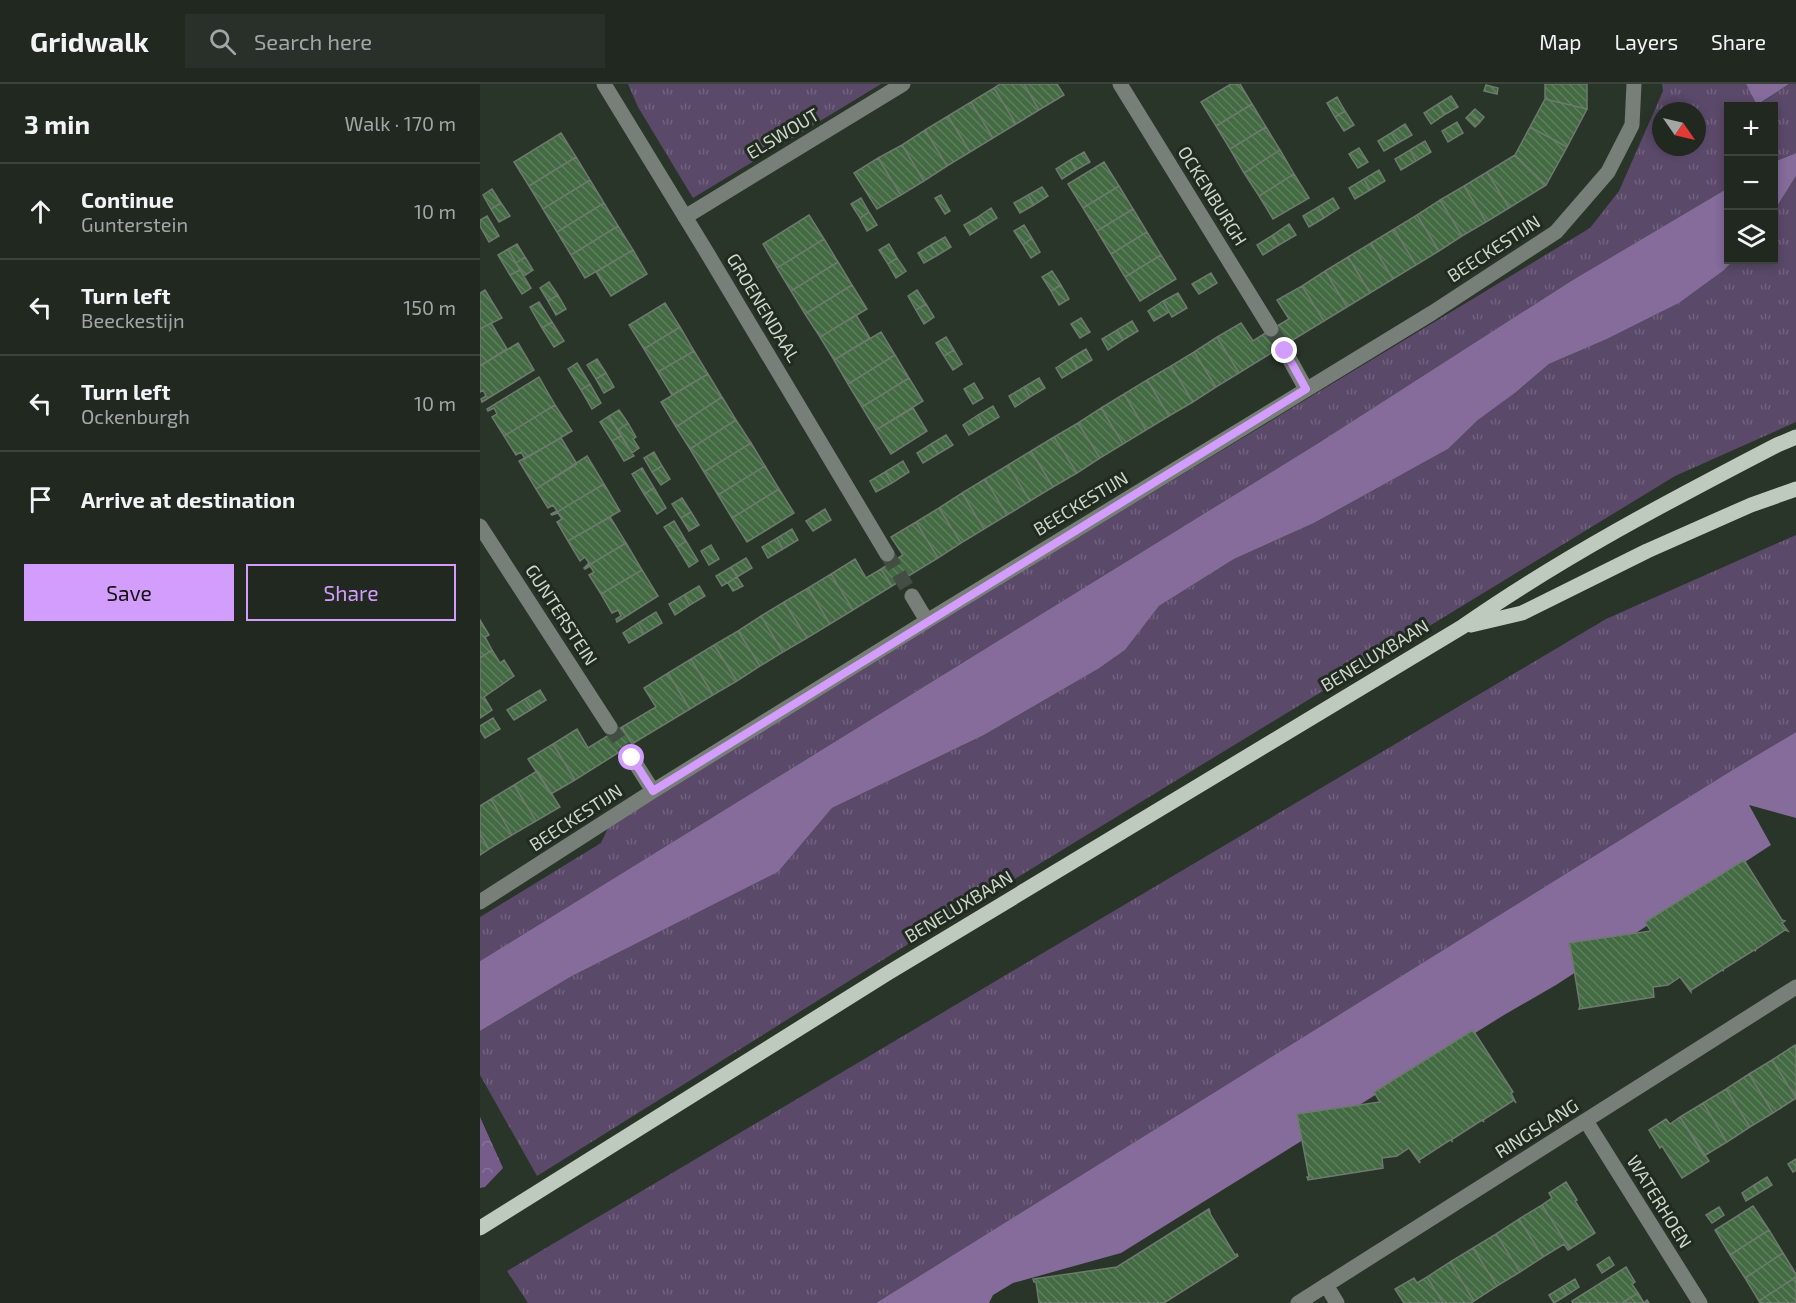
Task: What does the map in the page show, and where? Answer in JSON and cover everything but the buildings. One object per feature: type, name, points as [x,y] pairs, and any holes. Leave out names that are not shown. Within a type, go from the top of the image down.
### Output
[{"type":"main road","name":"BENELUXBAAN","points":[[480,1228],[888,973],[1462,627],[1514,590],[1647,512],[1796,437]]},
{"type":"main road","name":"BENELUXBAAN","points":[[1462,627],[1522,613],[1647,551],[1751,505],[1796,489]]},
{"type":"street","name":"GROENENDAAL","points":[[604,84],[887,554]]},
{"type":"street","name":"ELSWOUT","points":[[685,217],[903,84]]},
{"type":"street","name":"OCKENBURGH","points":[[1120,84],[1271,329]]},
{"type":"street","name":"BEECKESTIJN","points":[[480,902],[653,791],[1432,313],[1557,232],[1608,172],[1632,125],[1634,84]]},
{"type":"street","points":[[1285,351],[1306,389]]},
{"type":"street","name":"GUNTERSTEIN","points":[[480,526],[610,727]]},
{"type":"street","points":[[912,596],[927,621]]},
{"type":"street","points":[[632,758],[653,791]]},
{"type":"street","name":"RINGSLANG","points":[[1298,1303],[1796,987]]},
{"type":"street","name":"WATERHOEN","points":[[1586,1121],[1700,1303]]},
{"type":"street","points":[[1326,1285],[1337,1303]]},
{"type":"green space","points":[[628,84],[881,84],[693,198],[638,107]]},
{"type":"green space","points":[[1662,84],[1746,84],[1756,102],[1724,102],[1724,190],[1571,281],[1320,442],[480,961],[480,917],[601,843],[612,819],[1590,228],[1619,191],[1652,116],[1652,156],[1706,156],[1706,102],[1658,102],[1663,91]]},
{"type":"green space","points":[[1789,84],[1796,84],[1796,153],[1778,160],[1778,102],[1762,102]]},
{"type":"green space","points":[[1796,176],[1796,422],[1675,476],[913,941],[537,1176],[480,1075],[480,1031],[572,976],[778,872],[832,808],[984,735],[1098,669],[1125,650],[1159,606],[1234,559],[1314,523],[1448,449],[1478,420],[1549,364],[1607,339],[1679,303],[1730,264],[1778,264],[1778,205]]},
{"type":"green space","points":[[1796,535],[1796,732],[876,1303],[528,1303],[507,1271],[1606,619]]},
{"type":"green space","points":[[480,1117],[503,1168],[485,1187],[480,1188]]},
{"type":"shaded area","points":[[1746,84],[1789,84],[1762,102],[1755,102]]},
{"type":"shaded area","points":[[1796,153],[1796,176],[1778,205],[1778,160]]},
{"type":"shaded area","points":[[1724,190],[1724,264],[1730,264],[1679,303],[1607,339],[1549,364],[1478,420],[1448,449],[1314,523],[1234,559],[1159,606],[1125,650],[1098,669],[984,735],[832,808],[778,872],[572,976],[480,1031],[480,961],[1320,442],[1571,281]]},
{"type":"shaded area","points":[[1796,732],[1796,818],[1749,805],[1771,845],[1556,985],[1121,1253],[1013,1283],[993,1295],[989,1303],[876,1303],[1734,769]]},
{"type":"tunnel","points":[[1271,329],[1285,351]]},
{"type":"tunnel","points":[[887,554],[912,596]]},
{"type":"tunnel","points":[[610,727],[632,758]]},
{"type":"route","points":[[632,758],[653,791],[1306,389],[1285,351]]}]
